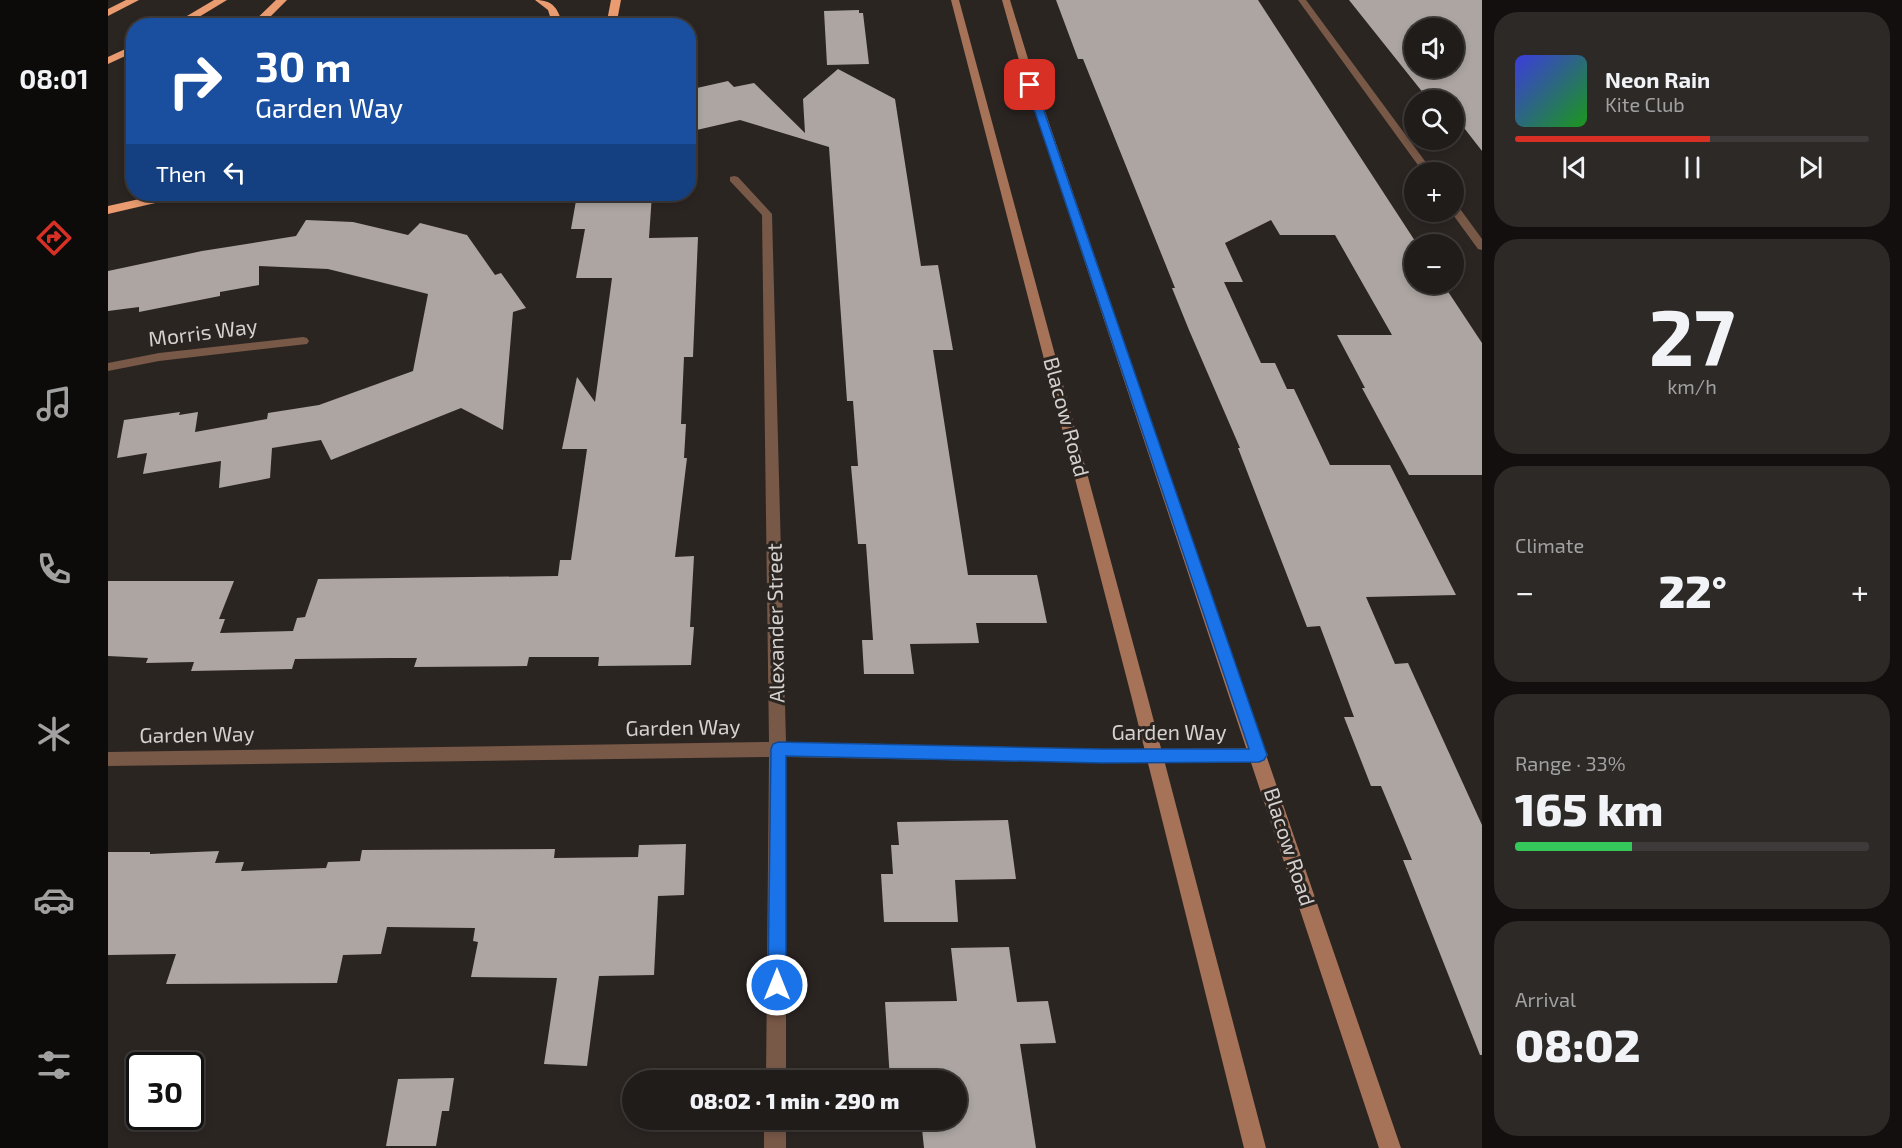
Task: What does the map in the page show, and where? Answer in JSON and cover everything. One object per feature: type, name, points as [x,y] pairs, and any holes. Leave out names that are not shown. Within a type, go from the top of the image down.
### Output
[{"type":"highway","points":[[108,13],[134,0]]},
{"type":"highway","points":[[189,18],[222,0]]},
{"type":"highway","points":[[263,18],[282,0]]},
{"type":"highway","points":[[540,0],[553,9],[556,18]]},
{"type":"highway","points":[[612,18],[615,0]]},
{"type":"highway","points":[[108,62],[126,52]]},
{"type":"highway","points":[[108,210],[146,201]]},
{"type":"main road","name":"Blacow Road","points":[[955,0],[1256,1148]]},
{"type":"main road","name":"Blacow Road","points":[[1006,0],[1030,85],[1259,755],[1390,1148]]},
{"type":"street","points":[[1302,0],[1421,162]]},
{"type":"street","name":"Alexander Street","points":[[734,179],[767,213],[778,749],[776,1070]]},
{"type":"street","points":[[1464,222],[1482,247]]},
{"type":"street","name":"Morris Way","points":[[108,367],[159,357],[303,341]]},
{"type":"street","name":"Garden Way","points":[[108,759],[778,749],[1155,756],[1259,755]]},
{"type":"street","points":[[775,1130],[775,1148]]},
{"type":"building","points":[[1056,0],[1258,0],[1410,234],[1404,234],[1404,294],[1450,294],[1482,343],[1482,475],[1409,475],[1362,388],[1365,388],[1337,335],[1392,335],[1335,235],[1280,235],[1271,220],[1225,243],[1243,282],[1224,282],[1261,363],[1275,363],[1287,389],[1294,389],[1330,465],[1390,465],[1456,595],[1366,597],[1395,664],[1408,663],[1482,825],[1482,1055],[1480,1055],[1403,860],[1412,860],[1381,786],[1371,786],[1344,717],[1354,717],[1320,626],[1307,627],[1238,448],[1240,448],[1172,288],[1175,288],[1083,59],[1078,59]]},
{"type":"building","points":[[1349,0],[1482,0],[1482,151],[1464,128],[1464,90],[1421,90],[1411,78],[1464,78],[1464,18],[1404,18],[1404,69]]},
{"type":"building","points":[[859,10],[859,13],[863,13],[869,64],[827,65],[824,11]]},
{"type":"building","points":[[838,69],[895,99],[921,266],[938,265],[953,350],[933,350],[968,575],[1037,575],[1047,623],[976,623],[979,643],[910,644],[914,674],[864,674],[862,640],[873,640],[866,544],[858,544],[851,466],[858,466],[853,401],[847,401],[829,147],[740,120],[696,130],[696,88],[728,81],[734,87],[754,83],[805,133],[803,99]]},
{"type":"building","points":[[576,201],[652,201],[649,238],[698,237],[693,357],[684,357],[681,424],[686,424],[684,458],[687,458],[675,557],[694,556],[690,627],[694,627],[691,665],[598,666],[599,657],[529,657],[527,666],[414,667],[417,658],[295,659],[292,669],[191,671],[194,662],[146,663],[148,658],[108,656],[108,581],[234,581],[219,619],[225,619],[220,633],[293,631],[297,618],[305,617],[318,579],[558,576],[560,560],[571,560],[587,449],[562,449],[577,377],[595,402],[612,278],[576,278],[585,229],[571,229]]},
{"type":"building","points":[[306,220],[353,222],[408,235],[420,223],[467,235],[495,275],[501,273],[526,308],[513,312],[503,430],[461,408],[331,460],[321,440],[272,448],[270,478],[219,488],[221,461],[143,474],[147,453],[117,458],[124,420],[180,412],[179,415],[198,412],[195,432],[267,419],[268,413],[319,405],[413,371],[428,294],[328,269],[259,266],[259,285],[220,292],[220,296],[139,312],[139,307],[108,311],[108,271],[202,251],[296,236]]},
{"type":"building","points":[[1008,820],[1016,879],[955,880],[958,922],[884,922],[881,874],[893,874],[891,845],[899,845],[897,822]]},
{"type":"building","points":[[686,844],[684,895],[658,896],[654,975],[599,976],[587,1066],[544,1064],[557,978],[471,977],[478,942],[473,941],[475,928],[387,927],[381,954],[343,955],[337,983],[166,984],[176,954],[108,955],[108,852],[150,852],[150,854],[219,851],[215,863],[244,862],[241,871],[326,868],[328,862],[360,861],[362,850],[555,849],[554,858],[638,857],[639,845]]},
{"type":"building","points":[[1009,947],[1017,1002],[1048,1001],[1056,1043],[1020,1044],[1036,1148],[924,1148],[922,1130],[967,1130],[967,1070],[889,1070],[885,1002],[957,1001],[951,948]]},
{"type":"building","points":[[454,1078],[449,1111],[442,1111],[436,1146],[386,1146],[398,1079]]},
{"type":"route","points":[[777,985],[778,749],[1102,756],[1259,755],[1030,85]]}]
